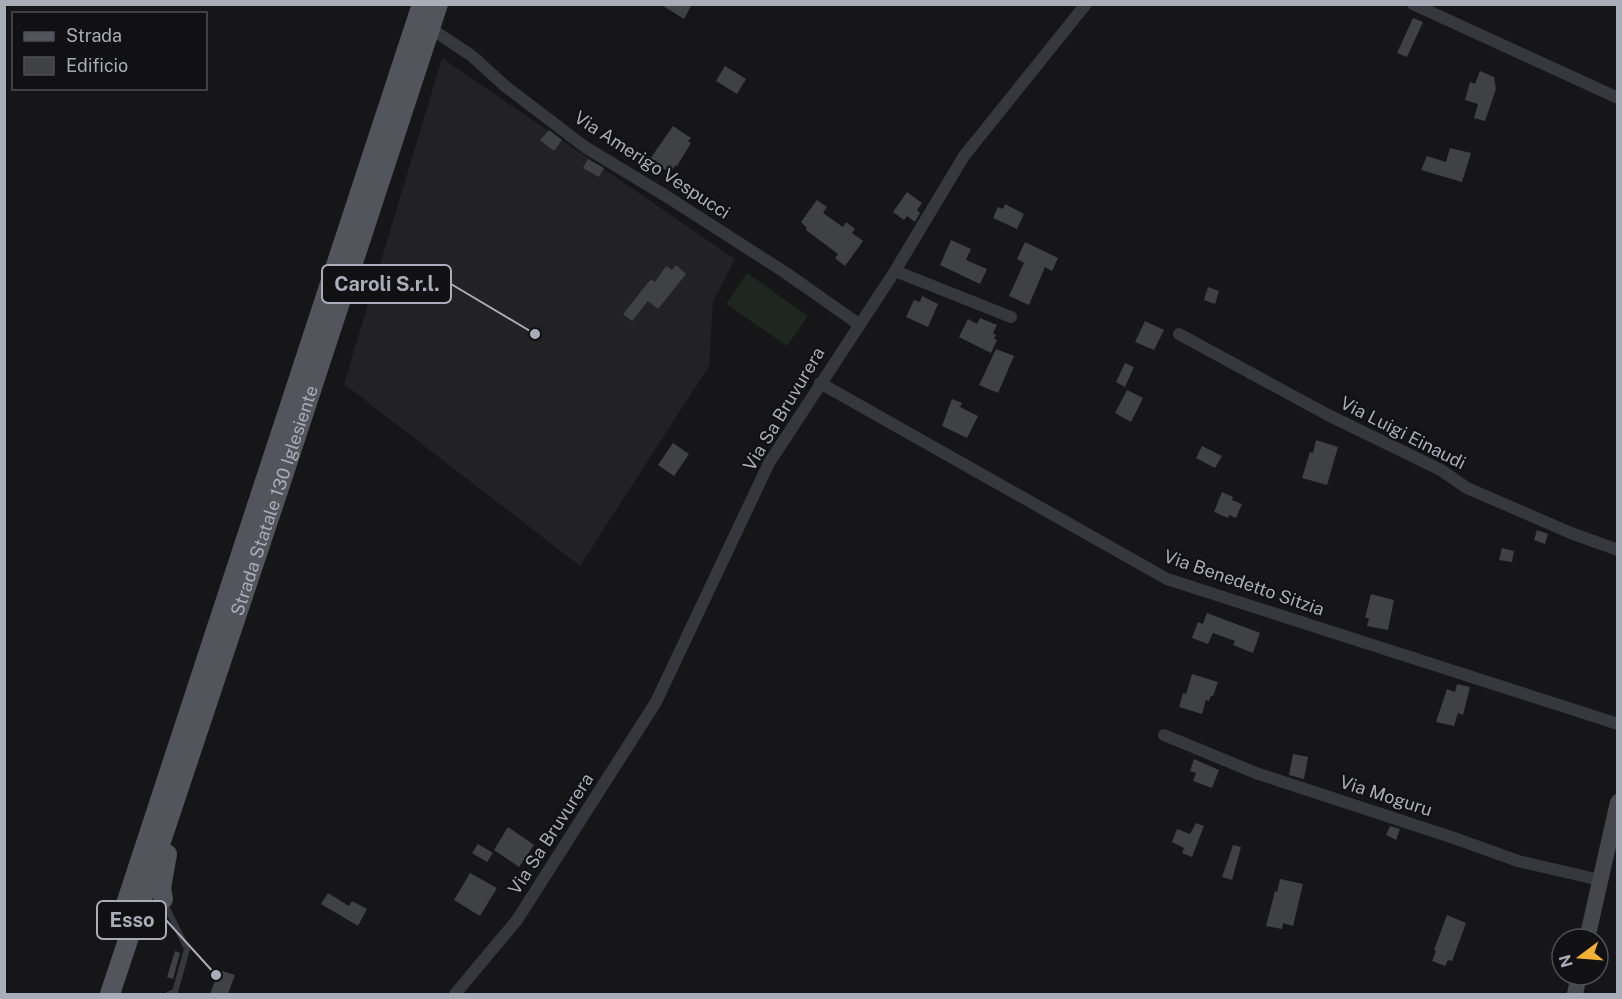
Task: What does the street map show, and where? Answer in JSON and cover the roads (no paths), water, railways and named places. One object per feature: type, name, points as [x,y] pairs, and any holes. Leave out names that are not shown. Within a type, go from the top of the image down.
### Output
[{"type":"main road","name":"Strada Statale 130 Iglesiente","points":[[96,994],[422,4]]},
{"type":"main road","name":"Strada Statale 130 Iglesiente","points":[[110,994],[438,4]]},
{"type":"main road","points":[[163,899],[161,888],[186,767]]},
{"type":"main road","points":[[1590,927],[1617,802]]},
{"type":"street","name":"Via Sa Bruvurera","points":[[455,994],[517,920],[656,702],[770,463],[895,271],[964,156],[1086,4]]},
{"type":"street","points":[[1413,4],[1617,98]]},
{"type":"street","name":"Via Amerigo Vespucci","points":[[430,28],[472,56],[505,86],[585,147],[776,267],[860,325]]},
{"type":"street","points":[[895,271],[1011,317]]},
{"type":"street","name":"Via Luigi Einaudi","points":[[1179,334],[1328,415],[1442,470],[1467,488],[1571,533],[1617,550]]},
{"type":"street","name":"Via Benedetto Sitzia","points":[[820,383],[1167,579],[1617,724]]},
{"type":"street","name":"Via Moguru","points":[[1164,735],[1256,773],[1518,861],[1600,880]]},
{"type":"lane","points":[[163,899],[187,949],[175,992],[170,994]]},
{"type":"place","name":"Caroli S.r.l.","points":[[535,334]]},
{"type":"place","name":"Esso","points":[[216,975]]}]
